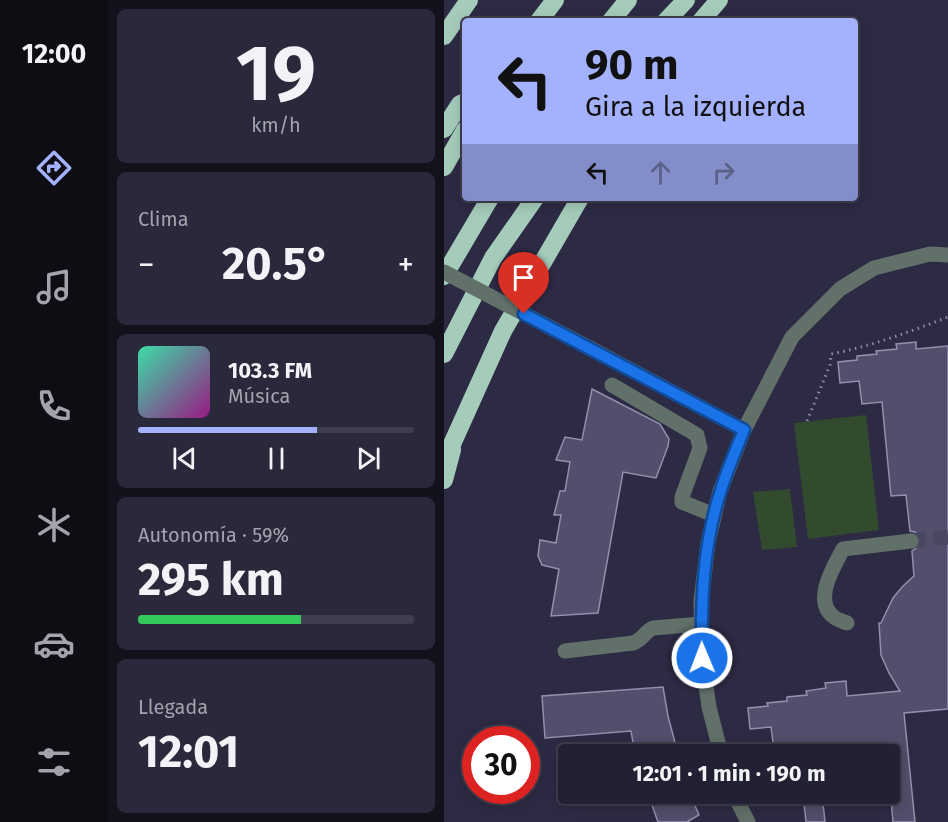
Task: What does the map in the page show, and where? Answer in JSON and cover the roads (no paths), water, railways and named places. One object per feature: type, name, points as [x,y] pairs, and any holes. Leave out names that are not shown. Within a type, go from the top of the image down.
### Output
[{"type":"highway","points":[[444,36],[469,0]]},
{"type":"highway","points":[[541,18],[555,0]]},
{"type":"highway","points":[[613,18],[628,0]]},
{"type":"highway","points":[[669,18],[686,0]]},
{"type":"highway","points":[[704,18],[719,0]]},
{"type":"highway","points":[[444,129],[462,103]]},
{"type":"highway","points":[[444,167],[462,135]]},
{"type":"highway","points":[[444,274],[488,201]]},
{"type":"highway","points":[[444,354],[493,258],[533,201]]},
{"type":"highway","points":[[444,462],[503,331],[578,201]]},
{"type":"highway","points":[[444,480],[459,427]]},
{"type":"street","points":[[718,744],[709,707],[702,658],[702,589],[708,543],[720,491],[744,430],[792,337],[840,289],[874,268],[930,254],[948,255]]},
{"type":"street","points":[[444,274],[744,430]]},
{"type":"street","points":[[612,385],[697,435],[700,448],[682,502],[714,515]]},
{"type":"street","points":[[847,623],[832,617],[824,600],[828,577],[843,549],[911,541]]},
{"type":"street","points":[[565,651],[633,643],[639,641],[647,630],[653,628],[701,624]]},
{"type":"street","points":[[739,804],[748,822]]},
{"type":"tunnel","points":[[911,541],[948,537]]}]
